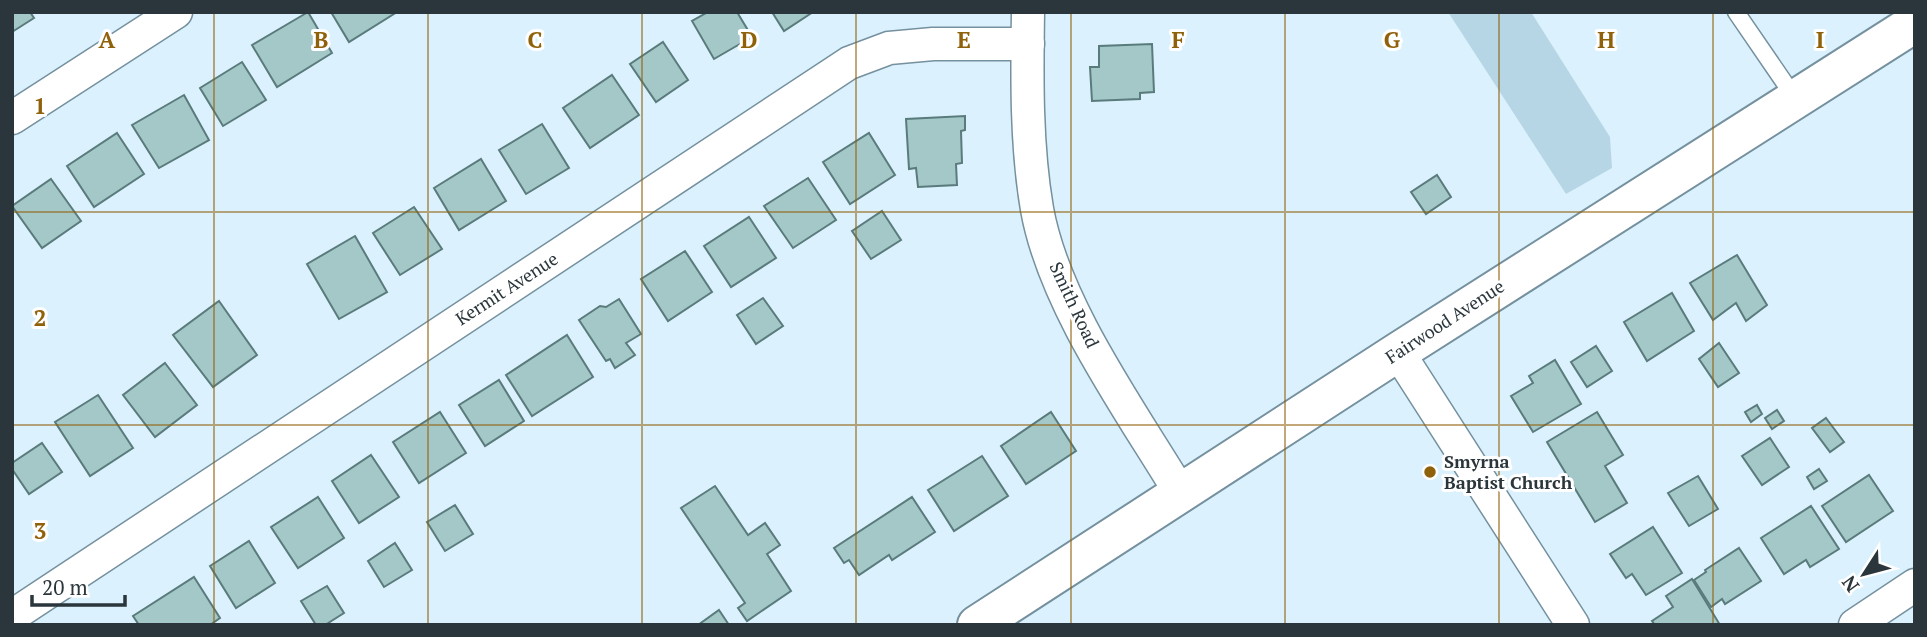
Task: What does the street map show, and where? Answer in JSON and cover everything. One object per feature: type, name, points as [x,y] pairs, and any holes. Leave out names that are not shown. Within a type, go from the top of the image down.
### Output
[{"type":"street","points":[[12,118],[176,12]]},
{"type":"street","name":"Smith Road","points":[[1028,12],[1029,137],[1037,211],[1055,271],[1103,366],[1181,494]]},
{"type":"street","name":"Fairwood Avenue","points":[[977,625],[1398,352],[1915,23]]},
{"type":"street","name":"Kermit Avenue","points":[[12,615],[849,63],[889,48],[933,44],[1028,44]]},
{"type":"street","points":[[1398,352],[1573,625]]},
{"type":"street","points":[[1855,625],[1915,585]]},
{"type":"lane","points":[[1736,12],[1795,98]]},
{"type":"shaded area","points":[[1448,12],[1531,12],[1610,137],[1612,168],[1566,194]]},
{"type":"building","points":[[12,12],[30,12],[34,18],[12,32]]},
{"type":"building","points":[[308,12],[332,53],[277,87],[252,45]]},
{"type":"building","points":[[331,12],[397,12],[349,42]]},
{"type":"building","points":[[708,12],[737,12],[752,37],[714,59],[692,21]]},
{"type":"building","points":[[772,12],[813,12],[784,31]]},
{"type":"building","points":[[663,42],[688,80],[656,102],[630,64]]},
{"type":"building","points":[[1152,44],[1154,92],[1140,93],[1140,99],[1092,101],[1090,67],[1099,67],[1099,46]]},
{"type":"building","points":[[242,62],[266,100],[223,126],[200,88]]},
{"type":"building","points":[[612,75],[639,115],[590,148],[563,108]]},
{"type":"building","points":[[184,95],[209,140],[159,168],[132,125]]},
{"type":"building","points":[[965,116],[965,130],[961,131],[962,163],[956,164],[957,185],[918,187],[916,168],[909,169],[906,119]]},
{"type":"building","points":[[542,124],[569,168],[526,194],[499,150]]},
{"type":"building","points":[[117,133],[144,174],[94,207],[67,166]]},
{"type":"building","points":[[869,133],[895,175],[850,204],[823,162]]},
{"type":"building","points":[[481,159],[506,201],[459,230],[434,188]]},
{"type":"building","points":[[1437,175],[1451,197],[1426,214],[1411,192]]},
{"type":"building","points":[[808,178],[836,220],[793,248],[764,206]]},
{"type":"building","points":[[51,179],[81,221],[42,248],[12,206]]},
{"type":"building","points":[[414,207],[442,249],[400,275],[373,233]]},
{"type":"building","points":[[882,211],[901,240],[871,259],[852,231]]},
{"type":"building","points":[[749,217],[776,258],[731,287],[704,246]]},
{"type":"building","points":[[355,236],[387,292],[339,319],[307,264]]},
{"type":"building","points":[[685,251],[712,292],[668,321],[641,279]]},
{"type":"building","points":[[1737,255],[1767,305],[1746,321],[1736,303],[1713,320],[1690,283]]},
{"type":"building","points":[[1672,293],[1694,331],[1647,361],[1624,322]]},
{"type":"building","points":[[763,298],[783,326],[756,344],[737,315]]},
{"type":"building","points":[[619,299],[641,334],[626,343],[635,355],[615,368],[610,359],[606,361],[579,320],[600,306],[606,307]]},
{"type":"building","points":[[219,301],[257,355],[213,387],[173,335]]},
{"type":"building","points":[[567,335],[593,377],[532,416],[506,375]]},
{"type":"building","points":[[1719,343],[1739,373],[1718,387],[1699,359]]},
{"type":"building","points":[[1596,346],[1612,371],[1587,387],[1571,362]]},
{"type":"building","points":[[1555,360],[1581,404],[1533,432],[1511,396],[1533,383],[1529,376]]},
{"type":"building","points":[[165,363],[197,405],[155,437],[123,395]]},
{"type":"building","points":[[499,380],[524,421],[485,446],[459,405]]},
{"type":"building","points":[[98,395],[133,448],[90,476],[55,422]]},
{"type":"building","points":[[1757,405],[1762,414],[1751,422],[1745,412]]},
{"type":"building","points":[[1777,410],[1784,421],[1772,429],[1765,418]]},
{"type":"building","points":[[440,412],[466,453],[419,483],[393,442]]},
{"type":"building","points":[[1051,412],[1076,451],[1026,484],[1001,446]]},
{"type":"building","points":[[1597,412],[1623,455],[1605,466],[1627,503],[1595,522],[1547,442]]},
{"type":"building","points":[[1826,418],[1844,442],[1830,452],[1812,428]]},
{"type":"building","points":[[1770,438],[1789,467],[1762,485],[1742,456]]},
{"type":"building","points":[[42,443],[62,472],[29,494],[12,469],[12,463]]},
{"type":"building","points":[[371,455],[399,497],[359,523],[332,481]]},
{"type":"building","points":[[982,456],[1008,496],[954,531],[928,490]]},
{"type":"building","points":[[1819,469],[1827,481],[1814,489],[1807,477]]},
{"type":"building","points":[[1869,475],[1893,511],[1846,542],[1822,506]]},
{"type":"building","points":[[1698,476],[1718,509],[1689,526],[1668,493]]},
{"type":"building","points":[[715,486],[748,535],[765,523],[780,545],[767,554],[791,591],[747,621],[738,608],[745,603],[681,508]]},
{"type":"building","points":[[318,497],[344,538],[298,568],[271,527]]},
{"type":"building","points":[[912,497],[935,532],[892,560],[889,555],[859,575],[849,560],[844,563],[834,548]]},
{"type":"building","points":[[455,505],[473,534],[445,551],[427,522]]},
{"type":"building","points":[[1811,506],[1839,549],[1810,567],[1806,560],[1784,574],[1761,538]]},
{"type":"building","points":[[1653,527],[1682,573],[1646,595],[1632,574],[1626,578],[1610,554]]},
{"type":"building","points":[[249,541],[275,583],[236,608],[210,566]]},
{"type":"building","points":[[395,543],[412,570],[384,587],[368,561]]},
{"type":"building","points":[[1739,548],[1761,581],[1725,604],[1722,599],[1711,607],[1694,580]]},
{"type":"building","points":[[194,577],[220,618],[210,625],[139,625],[133,616]]},
{"type":"building","points":[[1692,579],[1720,625],[1655,625],[1652,621],[1673,607],[1666,596]]},
{"type":"building","points":[[327,586],[344,613],[325,625],[316,625],[301,601]]},
{"type":"building","points":[[719,610],[729,625],[698,625]]},
{"type":"place","name":"Smyrna Baptist Church","points":[[1430,472]]}]
